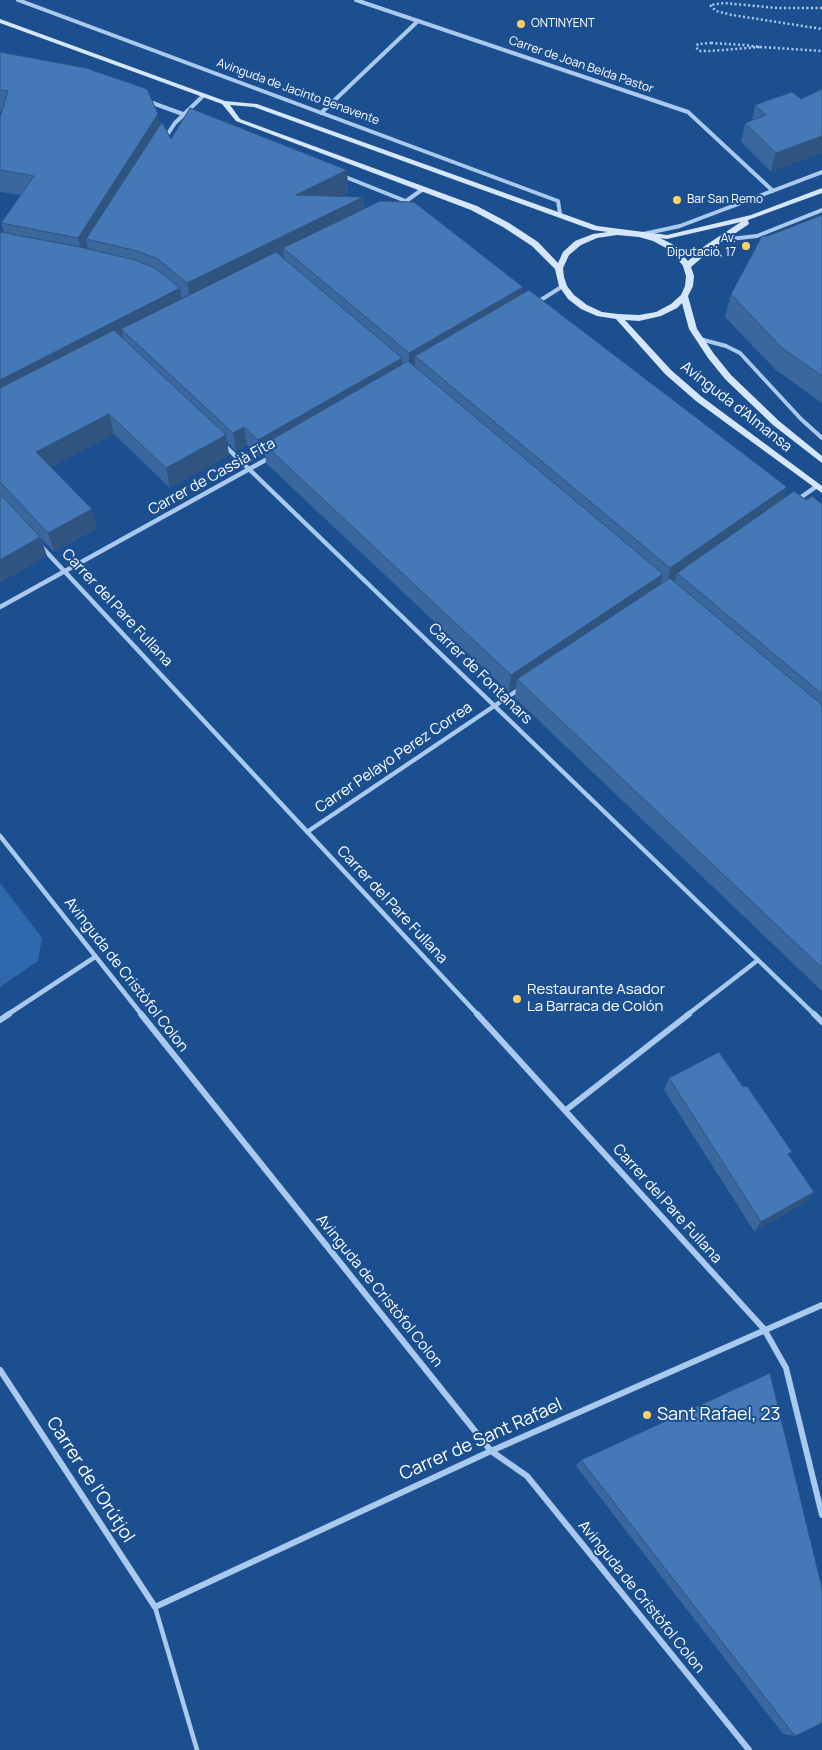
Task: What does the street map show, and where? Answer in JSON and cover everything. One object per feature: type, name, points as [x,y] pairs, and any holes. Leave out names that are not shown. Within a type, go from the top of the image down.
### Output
[{"type":"street","name":"Avinguda de Jacinto Benavente","points":[[18,0],[348,121],[558,201],[560,214]]},
{"type":"street","name":"Carrer de Joan Belda Pastor","points":[[356,0],[688,112],[774,191]]},
{"type":"street","name":"Avinguda de Jacinto Benavente","points":[[0,21],[224,104],[256,105],[596,228],[639,235]]},
{"type":"street","points":[[322,113],[418,21]]},
{"type":"street","points":[[164,139],[183,114],[203,96]]},
{"type":"street","points":[[138,98],[192,118]]},
{"type":"street","name":"Avinguda de Jacinto Benavente","points":[[224,104],[238,120],[474,208],[506,224],[535,244],[559,268]]},
{"type":"street","points":[[639,235],[680,226],[822,172]]},
{"type":"street","points":[[336,174],[408,202]]},
{"type":"street","points":[[399,206],[408,202],[423,189]]},
{"type":"street","points":[[639,235],[655,239],[669,246],[687,266],[690,276],[689,286],[684,296],[674,306],[658,314],[639,318],[618,318],[600,314],[584,307],[571,297],[563,286],[559,268],[566,254],[578,243],[587,239],[618,233],[668,237],[752,218],[822,190]]},
{"type":"street","points":[[718,241],[757,236],[822,210]]},
{"type":"street","points":[[687,266],[718,241],[752,218]]},
{"type":"street","points":[[526,308],[563,286]]},
{"type":"street","name":"Avinguda d'Almansa","points":[[684,296],[693,329],[711,356],[753,402],[797,442],[822,460]]},
{"type":"street","name":"Avinguda d'Almansa","points":[[618,318],[668,372],[699,398],[820,488]]},
{"type":"street","name":"Avinguda d'Almansa","points":[[700,339],[726,346],[740,353],[801,419],[822,438]]},
{"type":"street","name":"Carrer de Fontanars","points":[[221,442],[822,1022]]},
{"type":"street","name":"Carrer de Cassià Fita","points":[[0,607],[275,454]]},
{"type":"street","points":[[793,503],[820,488]]},
{"type":"street","name":"Carrer del Pare Fullana","points":[[32,536],[566,1110],[764,1329],[786,1368],[822,1515]]},
{"type":"street","name":"Carrer Pelayo Perez Correa","points":[[307,832],[527,684]]},
{"type":"street","name":"Avinguda de Cristòfol Colon","points":[[0,836],[94,957],[491,1451],[527,1476],[749,1750]]},
{"type":"street","points":[[0,1020],[94,957]]},
{"type":"street","points":[[566,1110],[758,960]]},
{"type":"street","name":"Carrer de Sant Rafael","points":[[155,1606],[491,1451],[822,1305]]},
{"type":"street","name":"Carrer de l'Orútjol","points":[[0,1370],[155,1606]]},
{"type":"lane","points":[[155,1606],[197,1750]]},
{"type":"path","points":[[822,8],[777,8],[724,3],[710,5],[716,11],[724,13],[822,29]]},
{"type":"path","points":[[760,47],[710,51],[699,51],[696,47],[698,44],[711,43],[822,51]]},
{"type":"shaded area","points":[[0,883],[42,938],[38,961],[0,987]]},
{"type":"building","points":[[0,52],[86,68],[147,89],[158,114],[78,238],[1,223],[34,176],[0,170],[0,117],[8,91],[0,90]]},
{"type":"building","points":[[822,89],[822,136],[776,153],[745,123],[766,115],[755,105],[792,92],[801,99]]},
{"type":"building","points":[[190,108],[347,170],[296,195],[363,197],[187,283],[158,259],[137,251],[86,239],[162,122],[171,139]]},
{"type":"building","points":[[380,201],[414,202],[523,287],[409,353],[283,248]]},
{"type":"building","points":[[822,215],[822,376],[782,348],[731,294],[762,236],[768,236]]},
{"type":"building","points":[[0,232],[80,247],[135,260],[155,268],[180,288],[0,380]]},
{"type":"building","points":[[276,252],[402,358],[258,440],[244,427],[233,433],[121,329]]},
{"type":"building","points":[[529,290],[787,487],[670,568],[415,356]]},
{"type":"building","points":[[114,330],[226,435],[166,468],[109,414],[36,452],[92,509],[48,533],[0,482],[0,388]]},
{"type":"building","points":[[408,361],[663,574],[511,675],[264,444]]},
{"type":"building","points":[[794,491],[806,500],[812,496],[822,504],[822,694],[677,573]]},
{"type":"building","points":[[0,494],[40,537],[0,560]]},
{"type":"building","points":[[670,578],[822,705],[822,968],[517,679]]},
{"type":"building","points":[[719,1052],[743,1087],[747,1086],[792,1152],[788,1154],[814,1192],[761,1222],[669,1078]]},
{"type":"building","points":[[770,1373],[822,1588],[822,1723],[795,1736],[581,1460]]},
{"type":"place","name":"ONTINYENT","points":[[521,24]]},
{"type":"place","name":"Bar San Remo","points":[[677,200]]},
{"type":"place","name":"Av. Diputació, 17","points":[[746,246]]},
{"type":"place","name":"Restaurante Asador La Barraca de Colón","points":[[517,999]]},
{"type":"place","name":"Sant Rafael, 23","points":[[647,1415]]}]
